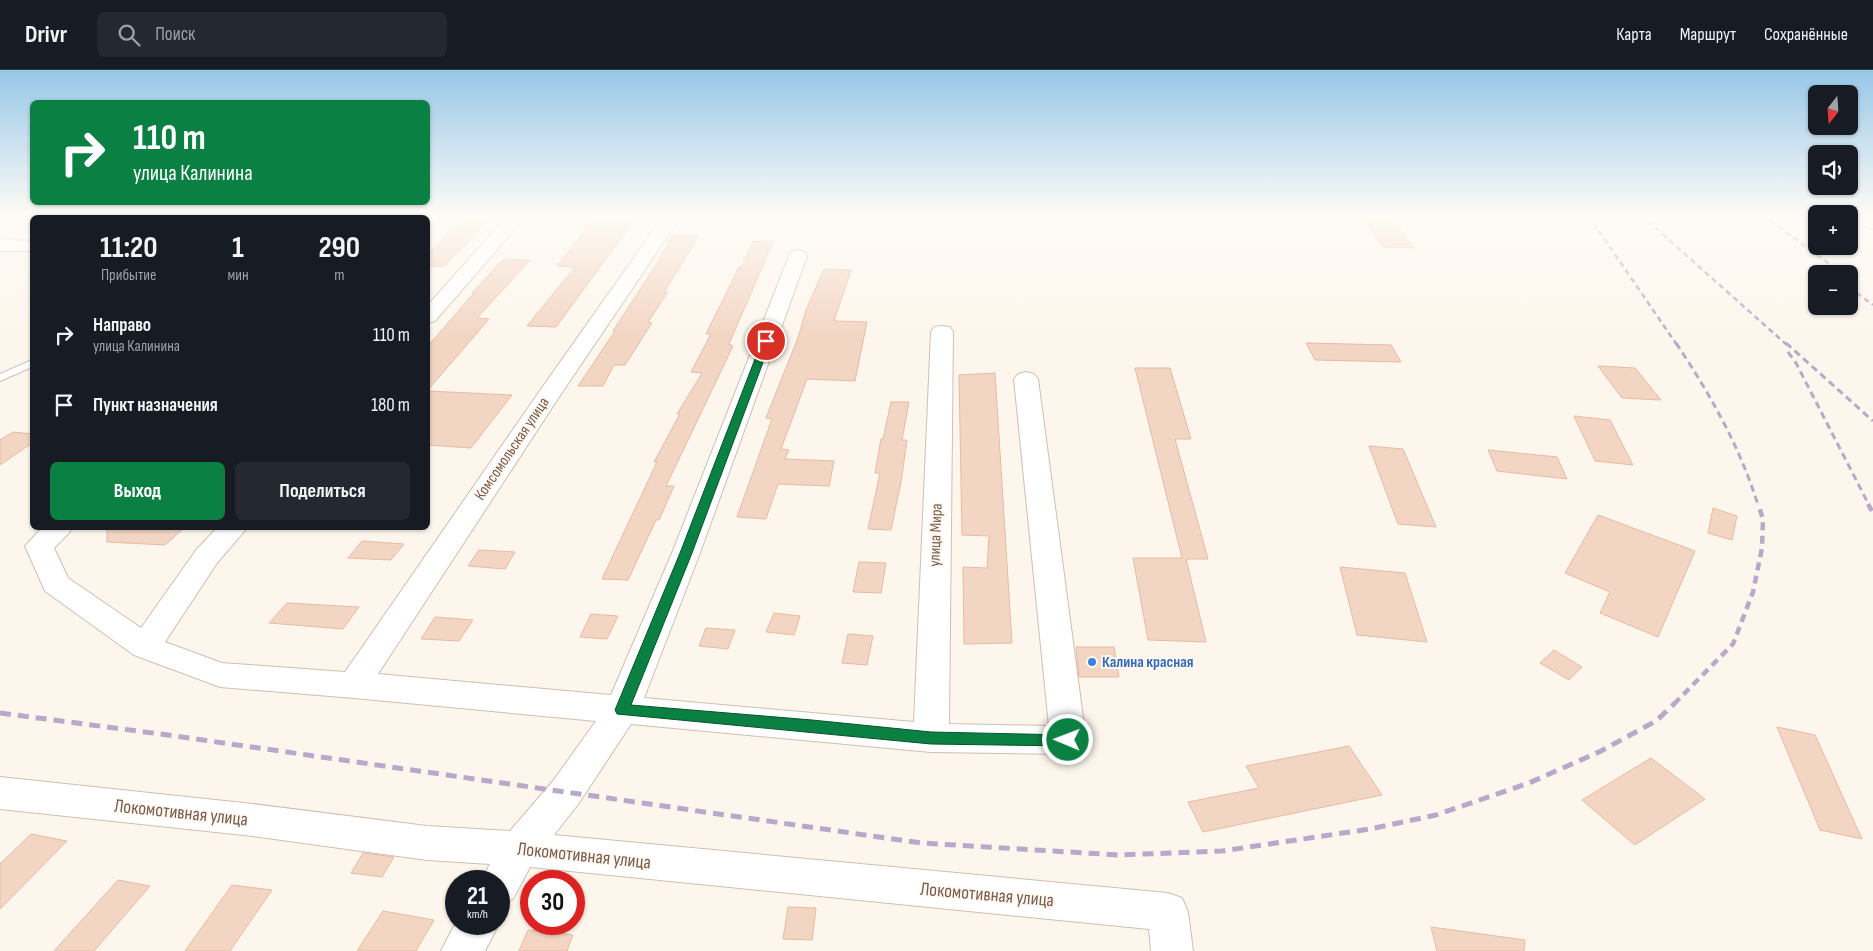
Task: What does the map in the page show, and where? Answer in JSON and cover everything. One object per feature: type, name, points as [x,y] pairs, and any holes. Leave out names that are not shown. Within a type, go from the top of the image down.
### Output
[{"type":"street","points":[[430,314],[481,256]]},
{"type":"street","name":"Комсомольская улица","points":[[354,684],[547,397],[645,256]]},
{"type":"street","points":[[508,870],[519,849],[566,792],[622,710],[686,553],[798,256]]},
{"type":"street","name":"улица Мира","points":[[931,738],[942,332]]},
{"type":"street","points":[[56,530],[39,546],[56,584],[144,647],[220,675],[354,684],[622,710],[812,725],[931,738],[1068,740],[1026,379]]},
{"type":"street","points":[[144,647],[207,556],[231,530]]},
{"type":"street","name":"Локомотивная улица","points":[[0,793],[253,820],[427,843],[519,849],[1170,932]]},
{"type":"street","points":[[462,951],[471,935]]},
{"type":"lane","points":[[0,378],[30,364]]},
{"type":"building","points":[[430,256],[453,256],[444,266],[430,266]]},
{"type":"building","points":[[565,256],[608,256],[556,327],[527,326],[575,267],[557,266]]},
{"type":"building","points":[[661,256],[686,256],[664,292],[668,292],[648,322],[652,323],[625,365],[614,365],[603,386],[578,386],[615,331],[613,331]]},
{"type":"building","points":[[747,256],[767,256],[729,344],[733,346],[666,486],[674,486],[659,520],[656,520],[628,580],[602,579],[657,462],[654,462],[680,414],[677,414],[702,373],[691,372],[711,334],[706,334],[739,267],[742,267]]},
{"type":"building","points":[[504,259],[530,260],[477,318],[489,319],[430,388],[430,344],[474,293],[472,293]]},
{"type":"building","points":[[824,269],[851,270],[834,321],[867,322],[855,381],[807,379],[781,449],[789,450],[785,459],[834,461],[829,486],[778,484],[766,519],[737,517],[772,419],[766,418],[798,338],[806,310]]},
{"type":"building","points":[[1306,343],[1391,345],[1401,362],[1315,360]]},
{"type":"building","points":[[1598,366],[1635,368],[1661,400],[1622,398]]},
{"type":"building","points":[[1135,368],[1170,368],[1191,439],[1175,439],[1208,559],[1186,559],[1206,642],[1148,640],[1133,558],[1182,558]]},
{"type":"building","points":[[995,373],[1012,643],[964,644],[963,567],[987,568],[989,536],[962,535],[959,375]]},
{"type":"building","points":[[430,391],[512,395],[471,448],[430,445]]},
{"type":"building","points":[[891,402],[909,402],[902,440],[907,440],[901,482],[891,530],[868,529],[880,473],[875,473],[881,439],[883,439]]},
{"type":"building","points":[[1574,416],[1610,420],[1633,465],[1595,461]]},
{"type":"building","points":[[13,432],[30,434],[30,444],[0,465],[0,440]]},
{"type":"building","points":[[1369,446],[1403,449],[1436,527],[1398,524]]},
{"type":"building","points":[[1488,450],[1557,457],[1567,479],[1497,471]]},
{"type":"building","points":[[1713,508],[1737,516],[1732,540],[1708,533]]},
{"type":"building","points":[[1598,515],[1695,551],[1658,637],[1600,613],[1610,592],[1565,573]]},
{"type":"building","points":[[107,530],[182,530],[165,545],[107,542]]},
{"type":"building","points":[[362,541],[404,544],[391,560],[348,558]]},
{"type":"building","points":[[479,550],[515,552],[505,569],[468,566]]},
{"type":"building","points":[[859,562],[886,563],[881,593],[853,592]]},
{"type":"building","points":[[1340,567],[1405,573],[1427,642],[1357,635]]},
{"type":"building","points":[[287,603],[359,607],[343,629],[269,623]]},
{"type":"building","points":[[774,613],[800,616],[794,635],[766,632]]},
{"type":"building","points":[[591,614],[618,616],[607,639],[580,637]]},
{"type":"building","points":[[435,617],[473,620],[459,641],[421,639]]},
{"type":"building","points":[[706,628],[735,630],[728,649],[699,646]]},
{"type":"building","points":[[848,634],[873,636],[867,665],[842,663]]},
{"type":"building","name":"Калина красная","points":[[1076,647],[1114,647],[1119,677],[1079,677]]},
{"type":"building","points":[[1554,650],[1582,667],[1569,680],[1540,663]]},
{"type":"building","points":[[1777,727],[1815,735],[1862,839],[1820,830]]},
{"type":"building","points":[[1349,746],[1382,795],[1203,832],[1188,802],[1259,788],[1246,766]]},
{"type":"building","points":[[1651,758],[1705,799],[1635,845],[1582,800]]},
{"type":"building","points":[[31,834],[67,841],[0,909],[0,864]]},
{"type":"building","points":[[363,853],[394,857],[382,877],[351,873]]},
{"type":"building","points":[[118,880],[150,886],[94,951],[54,951]]},
{"type":"building","points":[[232,885],[272,890],[230,951],[185,951]]},
{"type":"building","points":[[788,907],[816,908],[812,940],[783,939]]},
{"type":"building","points":[[383,911],[434,920],[416,951],[357,951]]},
{"type":"building","points":[[1431,927],[1525,940],[1524,951],[1437,951]]},
{"type":"building","points":[[526,935],[573,935],[567,951],[519,951]]},
{"type":"railway","points":[[1616,256],[1677,345]]},
{"type":"railway","points":[[1687,256],[1787,345]]},
{"type":"railway","points":[[1819,256],[1831,265]]},
{"type":"railway","points":[[1858,294],[1873,305]]},
{"type":"railway","points":[[1676,343],[1723,421],[1751,483],[1758,505]]},
{"type":"railway","points":[[1786,343],[1873,421]]},
{"type":"railway","points":[[1788,352],[1796,363],[1869,505]]},
{"type":"railway","points":[[1675,703],[1733,644],[1753,592],[1762,548],[1763,519],[1758,504]]},
{"type":"railway","points":[[1868,504],[1873,513]]},
{"type":"railway","points":[[0,713],[168,735],[921,843],[1119,855],[1222,851],[1370,829],[1436,815],[1529,783],[1601,751],[1656,721],[1675,703]]},
{"type":"place","name":"Калина красная","points":[[1092,662]]},
{"type":"route","points":[[766,341],[686,553],[622,710],[812,725],[931,738],[1068,740]]}]
